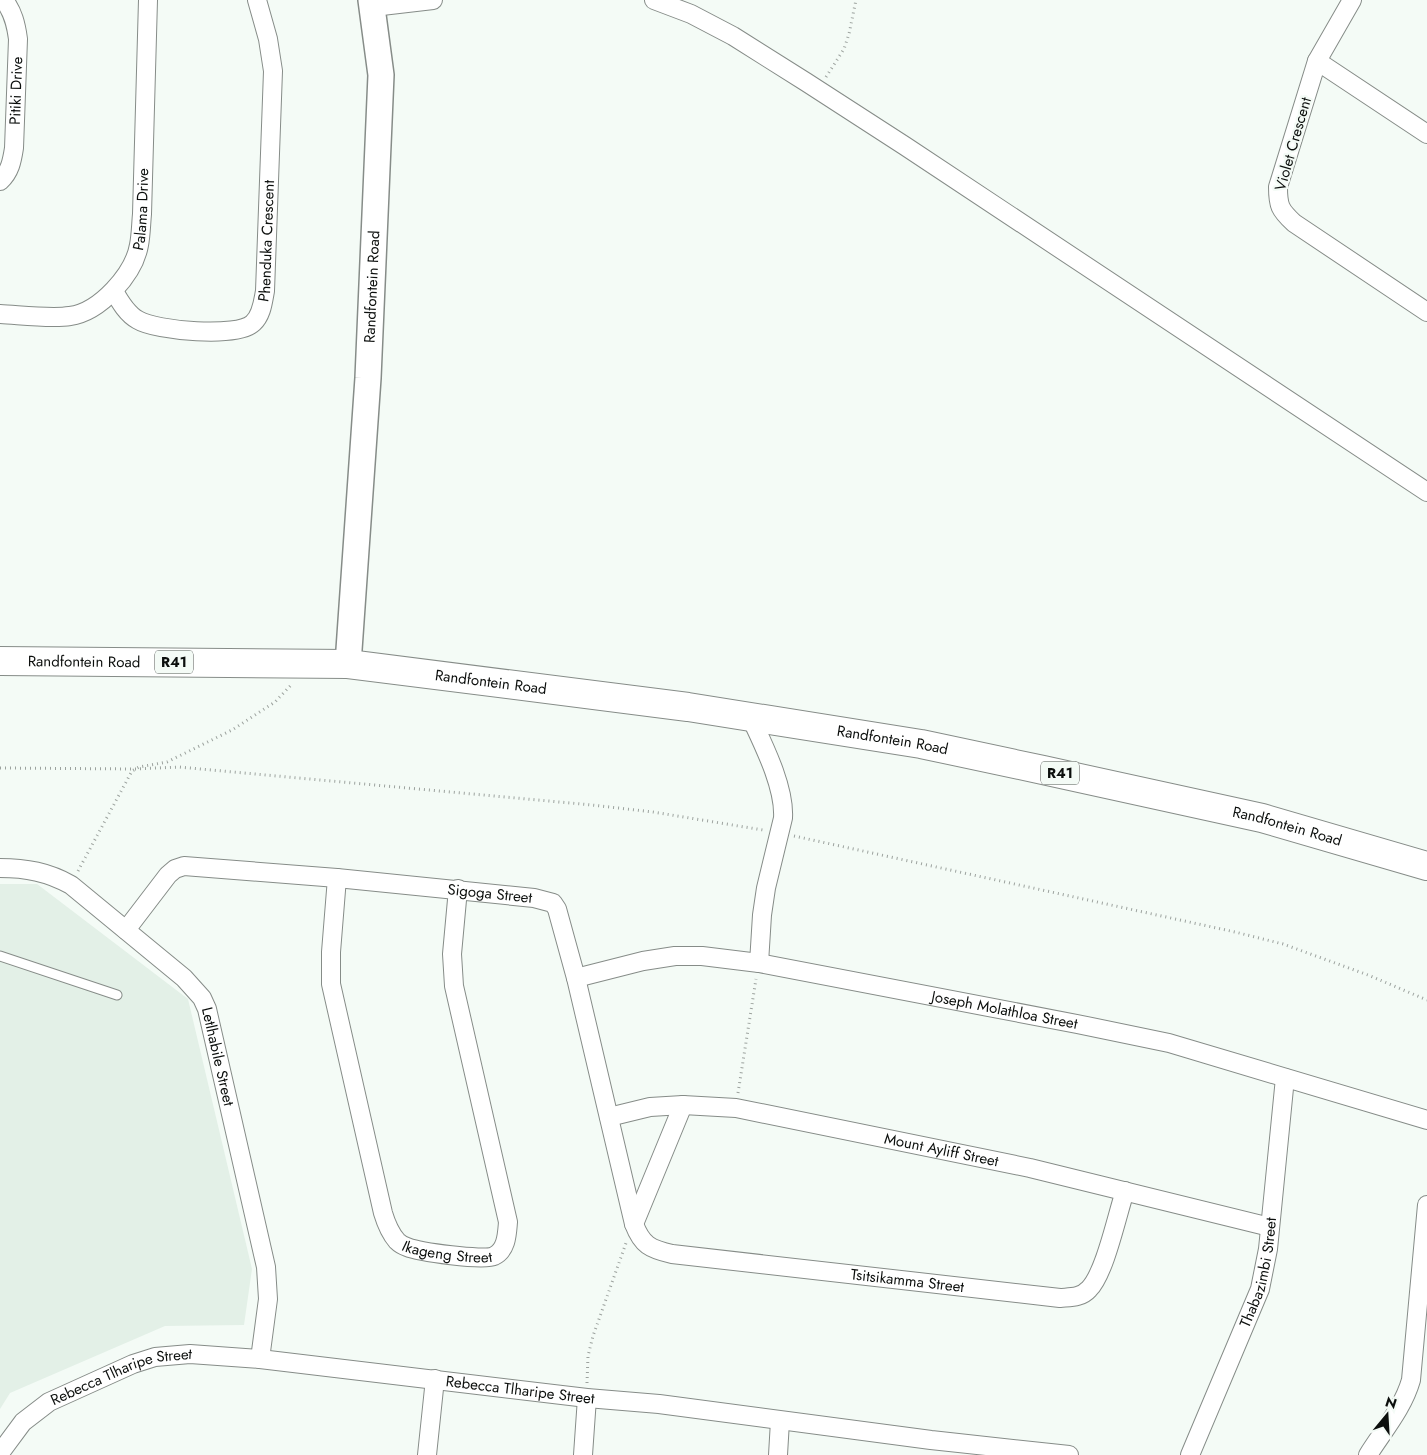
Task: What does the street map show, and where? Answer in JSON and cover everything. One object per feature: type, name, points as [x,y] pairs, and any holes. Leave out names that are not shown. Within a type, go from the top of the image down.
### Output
[{"type":"main road","name":"Randfontein Road","points":[[0,661],[348,664],[750,716],[921,744],[1106,783],[1262,818],[1427,866]]},
{"type":"street","name":"Pitiki Drive","points":[[0,181],[8,173],[14,148],[18,39],[11,10],[4,0]]},
{"type":"street","name":"Palama Drive","points":[[0,314],[70,316],[85,311],[114,291],[130,269],[139,246],[148,0]]},
{"type":"street","name":"Phenduka Crescent","points":[[114,291],[130,316],[148,325],[162,328],[221,332],[236,331],[253,323],[258,317],[265,291],[273,71],[268,39],[257,0]]},
{"type":"street","points":[[372,3],[433,0]]},
{"type":"street","points":[[654,0],[691,14],[733,36],[906,146],[1427,492]]},
{"type":"street","name":"Violet Crescent","points":[[1352,0],[1317,61],[1278,187],[1278,201],[1282,212],[1294,223],[1427,312]]},
{"type":"street","name":"Randfontein Road","points":[[348,664],[368,378],[381,76],[372,3]]},
{"type":"street","points":[[1317,61],[1427,134]]},
{"type":"street","points":[[750,716],[763,744],[782,801],[783,818],[771,863],[764,906],[759,963]]},
{"type":"street","name":"Sigoga Street","points":[[126,930],[168,875],[175,869],[184,866],[458,889],[534,898],[552,903],[557,909],[576,978],[634,1224]]},
{"type":"street","name":"Letlhabile Street","points":[[0,868],[27,869],[43,872],[71,885],[184,978],[202,998],[207,1009],[266,1267],[268,1299],[260,1359]]},
{"type":"street","name":"Ikageng Street","points":[[337,878],[331,952],[331,984],[383,1213],[397,1240],[406,1247],[424,1252],[482,1258],[494,1257],[500,1252],[507,1234],[508,1222],[454,986],[452,954],[458,889]]},
{"type":"street","name":"Joseph Molathloa Street","points":[[576,978],[675,956],[702,956],[759,963],[1169,1043],[1427,1120]]},
{"type":"street","name":"Thabazimbi Street","points":[[1190,1455],[1260,1289],[1268,1248],[1285,1078]]},
{"type":"street","points":[[634,1224],[683,1104]]},
{"type":"street","name":"Mount Ayliff Street","points":[[609,1116],[683,1104],[736,1108],[1030,1168],[1270,1227]]},
{"type":"street","name":"Tsitsikamma Street","points":[[634,1224],[638,1236],[647,1245],[672,1254],[1060,1298],[1076,1297],[1088,1290],[1100,1271],[1124,1191]]},
{"type":"street","points":[[1368,1455],[1401,1405],[1411,1380],[1427,1205]]},
{"type":"street","name":"Rebecca Tlharipe Street","points":[[0,1453],[23,1422],[49,1402],[133,1364],[154,1357],[190,1354],[260,1359],[587,1398],[659,1404],[970,1449],[1069,1455]]},
{"type":"street","points":[[427,1455],[435,1379]]},
{"type":"street","points":[[583,1455],[587,1398]]},
{"type":"street","points":[[778,1455],[780,1421]]},
{"type":"lane","points":[[0,956],[118,995]]},
{"type":"path","points":[[818,90],[844,49],[856,0]]},
{"type":"path","points":[[71,885],[122,792],[129,775],[136,769],[168,762],[232,730],[275,702],[310,664]]},
{"type":"path","points":[[0,768],[136,769],[179,767],[644,811],[779,833],[1235,932],[1283,944],[1368,975],[1427,1000]]},
{"type":"path","points":[[736,1108],[759,963]]},
{"type":"path","points":[[587,1398],[588,1356],[593,1336],[634,1224]]},
{"type":"shaded area","points":[[0,884],[37,884],[188,999],[252,1269],[244,1325],[165,1326],[10,1393],[0,1409]]}]
